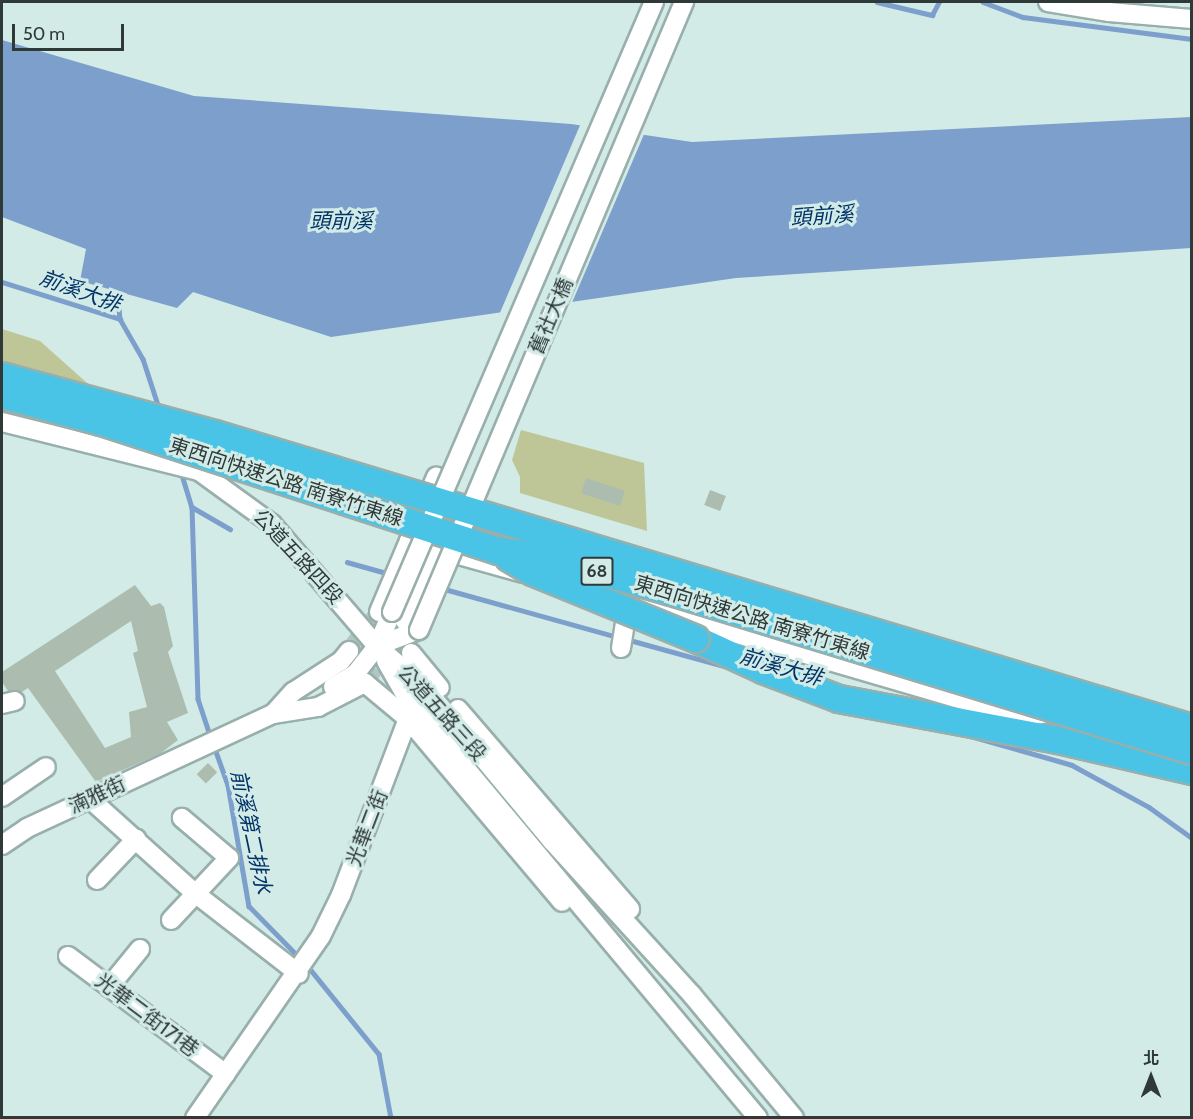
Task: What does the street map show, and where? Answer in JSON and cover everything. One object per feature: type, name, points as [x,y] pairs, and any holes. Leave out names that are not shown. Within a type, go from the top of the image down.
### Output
[{"type":"highway","name":"東西向快速公路 南寮竹東線","points":[[2,376],[215,434],[1191,728]]},
{"type":"highway","name":"東西向快速公路 南寮竹東線","points":[[2,395],[101,422],[499,551],[551,558],[668,591],[1185,763]]},
{"type":"highway","points":[[499,551],[532,572],[839,699],[1185,763]]},
{"type":"street","name":"舊社大橋","points":[[399,619],[654,2]]},
{"type":"street","name":"舊社大橋","points":[[399,619],[684,2]]},
{"type":"street","points":[[1048,2],[1191,19]]},
{"type":"street","name":"公道五路四段","points":[[2,422],[199,471],[272,524],[377,646]]},
{"type":"street","points":[[399,619],[392,586],[436,477]]},
{"type":"street","points":[[409,541],[1022,717],[1069,709],[1191,746]]},
{"type":"street","points":[[273,714],[356,673],[416,597],[437,548]]},
{"type":"street","points":[[584,590],[626,617],[675,616]]},
{"type":"street","points":[[621,648],[626,617]]},
{"type":"street","points":[[377,646],[399,619]]},
{"type":"street","name":"公道五路三段","points":[[377,646],[424,687],[552,841],[692,995],[794,1118]]},
{"type":"street","name":"公道五路三段","points":[[377,646],[407,698],[758,1118]]},
{"type":"street","points":[[273,714],[293,692],[341,661],[349,651]]},
{"type":"street","name":"公道五路三段","points":[[411,653],[652,935],[692,995]]},
{"type":"street","name":"公道五路三段","points":[[273,714],[318,707],[365,682],[408,719],[613,962],[666,1008]]},
{"type":"street","name":"湳雅街","points":[[3,841],[195,748],[273,714]]},
{"type":"street","name":"光華二街","points":[[298,974],[321,936],[341,895],[408,719]]},
{"type":"street","points":[[2,797],[46,767]]},
{"type":"street","points":[[90,798],[196,894],[298,974],[195,1118]]},
{"type":"street","points":[[171,920],[229,858],[182,818]]},
{"type":"street","points":[[97,880],[136,839]]},
{"type":"street","points":[[109,987],[140,949]]},
{"type":"street","name":"光華二街171巷","points":[[68,956],[226,1074]]},
{"type":"green space","points":[[2,329],[40,341],[124,416],[2,381]]},
{"type":"green space","points":[[521,430],[644,463],[647,531],[520,493],[520,477],[512,460]]},
{"type":"water","name":"頭前溪","points":[[2,40],[194,96],[571,124],[692,142],[1191,117],[1191,248],[736,278],[331,337],[193,292],[177,308],[80,281],[86,249],[2,217]]},
{"type":"pier","points":[[581,123],[645,132],[571,305],[499,315]]},
{"type":"building","points":[[586,478],[625,491],[620,506],[581,493]]},
{"type":"building","points":[[710,490],[726,496],[720,511],[704,505]]},
{"type":"building","points":[[135,585],[151,606],[160,603],[164,607],[173,646],[168,652],[188,713],[167,722],[178,740],[161,753],[96,782],[28,688],[22,692],[8,691],[2,682],[2,672]],"holes":[[[131,621],[138,651],[133,653],[147,707],[129,712],[131,737],[105,748],[55,671]]]},
{"type":"building","points":[[208,763],[217,772],[206,784],[197,774]]},
{"type":"waterway","points":[[877,2],[932,15],[939,2]]},
{"type":"waterway","points":[[983,2],[1023,17],[1192,39]]},
{"type":"waterway","name":"前溪大排","points":[[2,282],[120,319],[143,359],[160,411]]},
{"type":"waterway","points":[[117,285],[120,319]]},
{"type":"waterway","name":"前溪第二排水","points":[[182,475],[192,507],[198,699],[211,738]]},
{"type":"waterway","name":"前溪大排","points":[[192,507],[230,529]]},
{"type":"waterway","name":"前溪大排","points":[[347,562],[390,574]]},
{"type":"waterway","name":"前溪大排","points":[[441,588],[618,637]]},
{"type":"waterway","name":"前溪大排","points":[[626,639],[731,668]]},
{"type":"waterway","name":"前溪大排","points":[[967,735],[1072,765],[1149,807],[1192,838]]},
{"type":"waterway","name":"前溪第二排水","points":[[214,746],[228,785],[249,906],[300,958]]},
{"type":"waterway","name":"前溪第二排水","points":[[306,964],[379,1054],[391,1118]]},
{"type":"tunnel","points":[[349,651],[379,612]]},
{"type":"tunnel","points":[[365,683],[390,644]]}]
